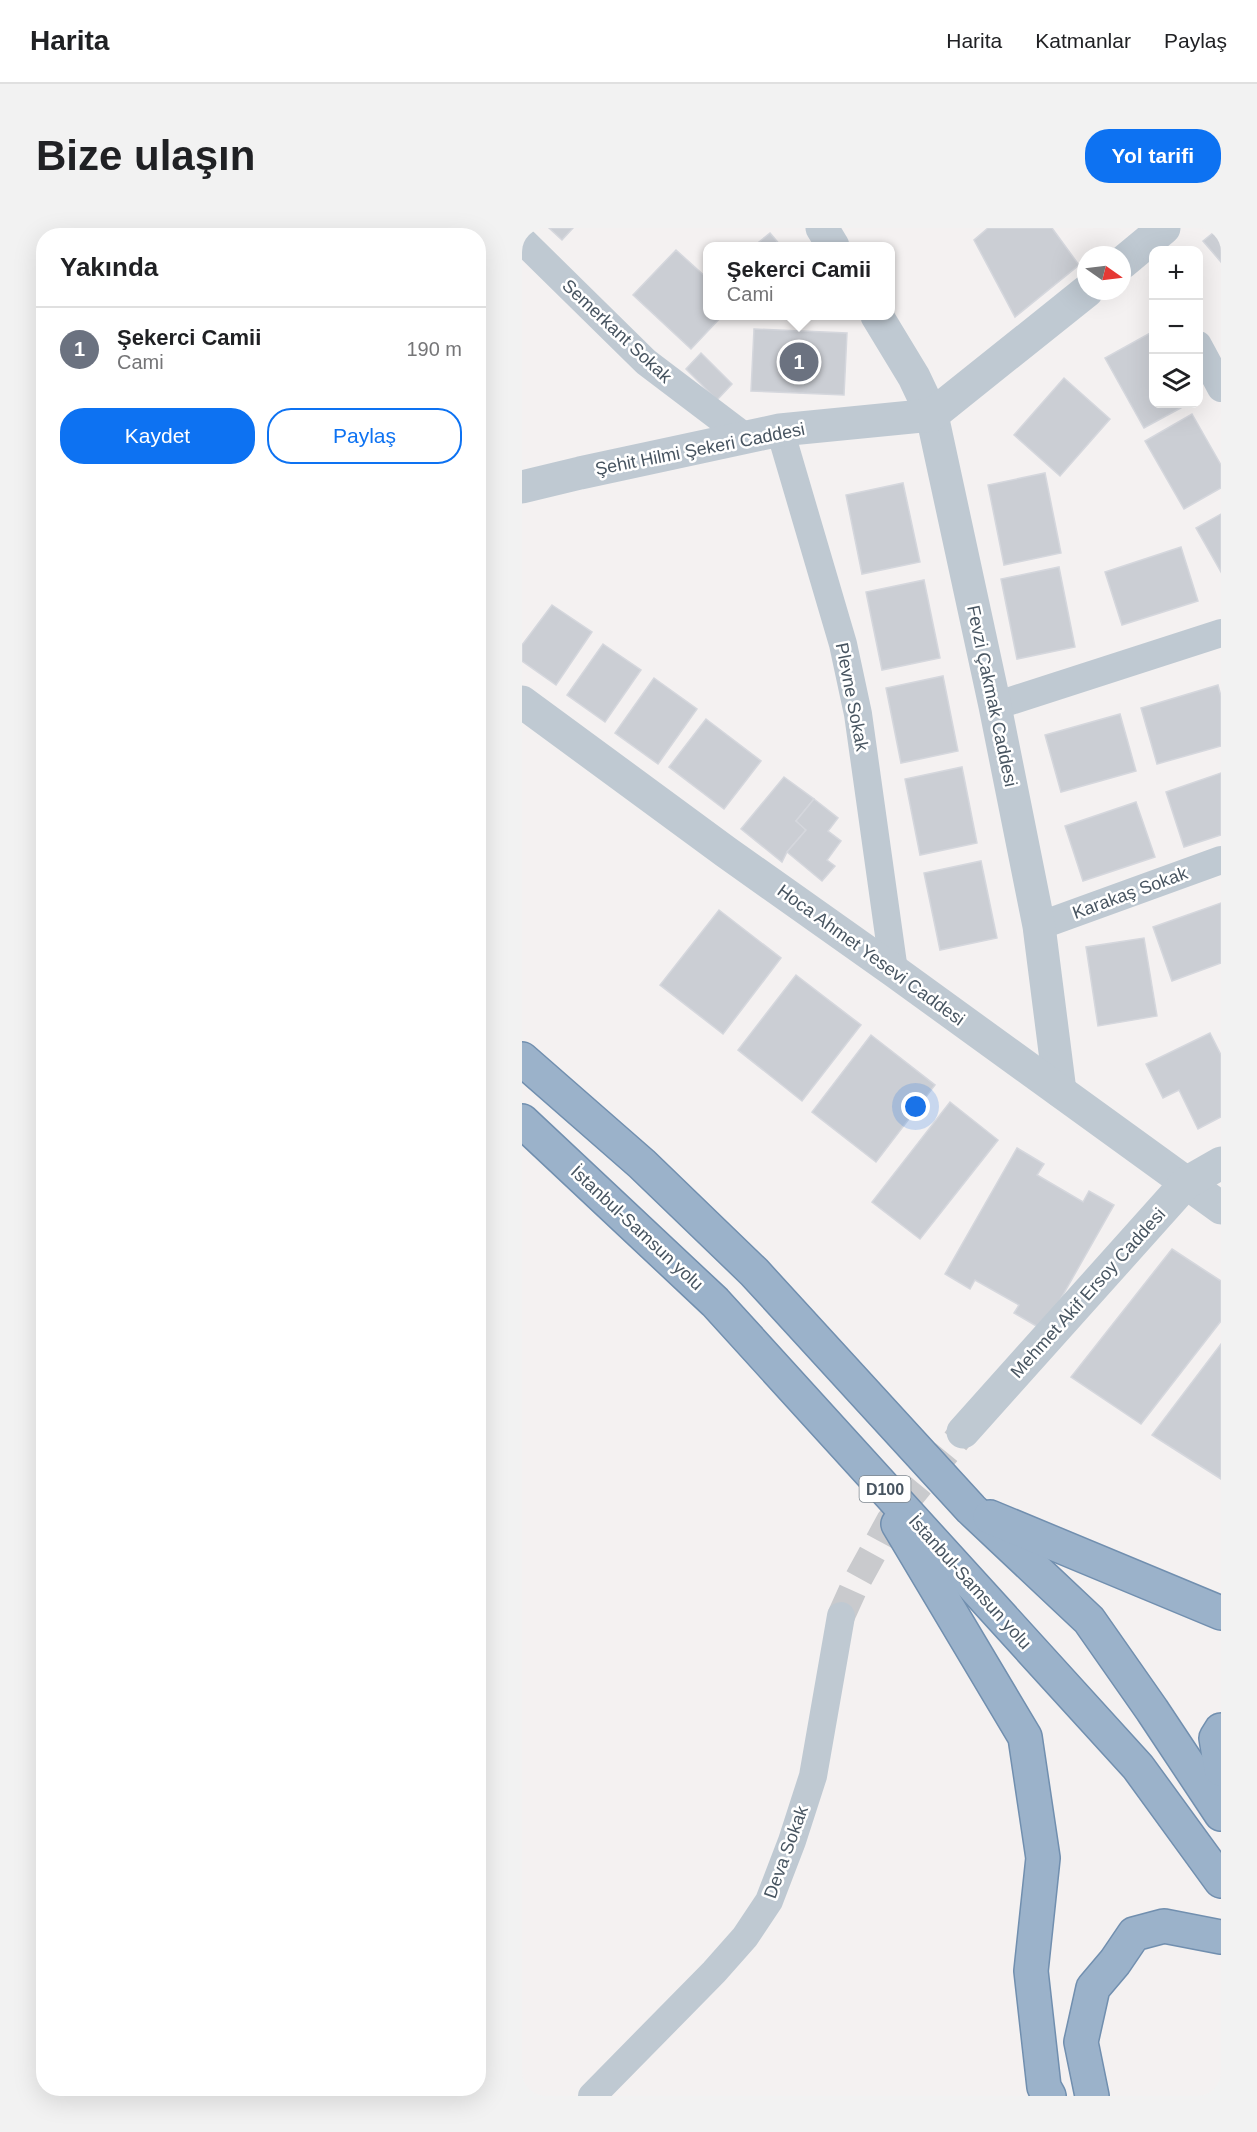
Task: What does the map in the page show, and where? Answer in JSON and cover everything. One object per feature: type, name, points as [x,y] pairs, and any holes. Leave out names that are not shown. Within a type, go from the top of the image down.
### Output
[{"type":"highway","name":"D100","points":[[522,1059],[642,1164],[754,1272],[971,1509],[1089,1620],[1221,1814]]},
{"type":"highway","name":"İstanbul-Samsun yolu","points":[[522,1120],[715,1302],[1138,1767],[1221,1881]]},
{"type":"highway","points":[[864,1466],[1025,1737],[1043,1858],[1031,1971],[1044,2087],[1049,2096]]},
{"type":"highway","points":[[971,1509],[1221,1613]]},
{"type":"highway","points":[[1221,1730],[1216,1738],[1221,1769]]},
{"type":"highway","points":[[1092,2096],[1081,2042],[1093,1988],[1134,1934],[1164,1926],[1221,1937]]},
{"type":"street","points":[[822,228],[831,242]]},
{"type":"street","name":"Semerkant Sokak","points":[[522,240],[646,362],[746,437]]},
{"type":"street","points":[[932,416],[1077,299]]},
{"type":"street","name":"Fevzi Çakmak Caddesi","points":[[880,320],[914,377],[932,416],[995,706],[1039,926],[1060,1091]]},
{"type":"street","points":[[1203,354],[1221,388]]},
{"type":"street","name":"Şehit Hilmi Şekeri Caddesi","points":[[522,487],[780,430],[932,416]]},
{"type":"street","name":"Plevne Sokak","points":[[780,430],[843,644],[856,702],[894,970]]},
{"type":"street","points":[[995,706],[1221,633]]},
{"type":"street","name":"Hoca Ahmet Yesevi Caddesi","points":[[522,702],[726,852],[894,970],[1221,1208]]},
{"type":"street","name":"Karakaş Sokak","points":[[1039,926],[1221,860]]},
{"type":"street","name":"Mehmet Akif Ersoy Caddesi","points":[[963,1432],[1186,1183],[1221,1163]]},
{"type":"street","name":"Deva Sokak","points":[[592,2096],[714,1972],[745,1937],[769,1901],[813,1776],[841,1616]]},
{"type":"building","points":[[549,228],[573,228],[562,240]]},
{"type":"building","points":[[988,228],[1052,228],[1077,262],[1077,267],[1015,317],[974,240]]},
{"type":"building","points":[[1221,228],[1221,262],[1203,241]]},
{"type":"building","points":[[770,233],[778,242],[759,242]]},
{"type":"building","points":[[676,250],[703,274],[703,320],[718,320],[691,349],[633,295]]},
{"type":"building","points":[[754,329],[847,333],[844,395],[751,391]]},
{"type":"building","points":[[1149,334],[1149,408],[1181,408],[1144,428],[1105,358]]},
{"type":"building","points":[[701,353],[732,384],[717,400],[686,369]]},
{"type":"building","points":[[1064,378],[1110,419],[1060,476],[1014,435]]},
{"type":"building","points":[[1192,414],[1221,465],[1221,488],[1184,509],[1145,441]]},
{"type":"building","points":[[1045,473],[1061,553],[1004,565],[988,485]]},
{"type":"building","points":[[903,483],[920,562],[862,574],[846,495]]},
{"type":"building","points":[[1221,514],[1221,572],[1196,528]]},
{"type":"building","points":[[1181,547],[1198,601],[1122,625],[1105,572]]},
{"type":"building","points":[[1059,567],[1075,647],[1017,659],[1001,579]]},
{"type":"building","points":[[924,580],[940,658],[882,670],[866,592]]},
{"type":"building","points":[[552,605],[592,632],[556,685],[522,661],[522,645]]},
{"type":"building","points":[[603,644],[641,670],[605,722],[567,695]]},
{"type":"building","points":[[943,676],[958,751],[901,763],[886,688]]},
{"type":"building","points":[[654,678],[697,709],[658,764],[615,733]]},
{"type":"building","points":[[1218,685],[1221,696],[1221,746],[1157,764],[1141,708]]},
{"type":"building","points":[[1120,714],[1136,771],[1061,792],[1045,735]]},
{"type":"building","points":[[706,719],[761,761],[724,809],[669,767]]},
{"type":"building","points":[[962,767],[977,843],[920,855],[905,779]]},
{"type":"building","points":[[1221,773],[1221,835],[1184,847],[1166,792]]},
{"type":"building","points":[[784,777],[814,799],[796,821],[806,830],[787,852],[782,862],[741,829]]},
{"type":"building","points":[[814,799],[838,818],[828,831],[841,841],[827,860],[835,866],[822,881],[787,852],[806,830],[796,821]]},
{"type":"building","points":[[1136,802],[1155,857],[1083,881],[1065,826]]},
{"type":"building","points":[[981,861],[997,938],[940,950],[924,873]]},
{"type":"building","points":[[1221,903],[1221,963],[1172,981],[1153,927]]},
{"type":"building","points":[[719,910],[781,958],[723,1034],[660,985]]},
{"type":"building","points":[[1144,938],[1157,1016],[1098,1026],[1086,947]]},
{"type":"building","points":[[796,975],[861,1025],[802,1101],[738,1050]]},
{"type":"building","points":[[1210,1033],[1221,1055],[1221,1117],[1198,1129],[1179,1090],[1163,1098],[1146,1064]]},
{"type":"building","points":[[871,1035],[935,1085],[876,1162],[812,1112]]},
{"type":"building","points":[[950,1102],[998,1140],[920,1239],[872,1202]]},
{"type":"building","points":[[1017,1148],[1044,1164],[1037,1175],[1083,1202],[1089,1191],[1114,1205],[1043,1330],[1014,1313],[1019,1305],[975,1280],[970,1289],[945,1274]]},
{"type":"building","points":[[1172,1249],[1221,1281],[1221,1321],[1141,1424],[1071,1377]]},
{"type":"building","points":[[1221,1344],[1221,1479],[1152,1435]]},
{"type":"tunnel","points":[[841,1616],[890,1521],[963,1432]]},
{"type":"place","name":"Şekerci Camii","points":[[799,362]]}]
